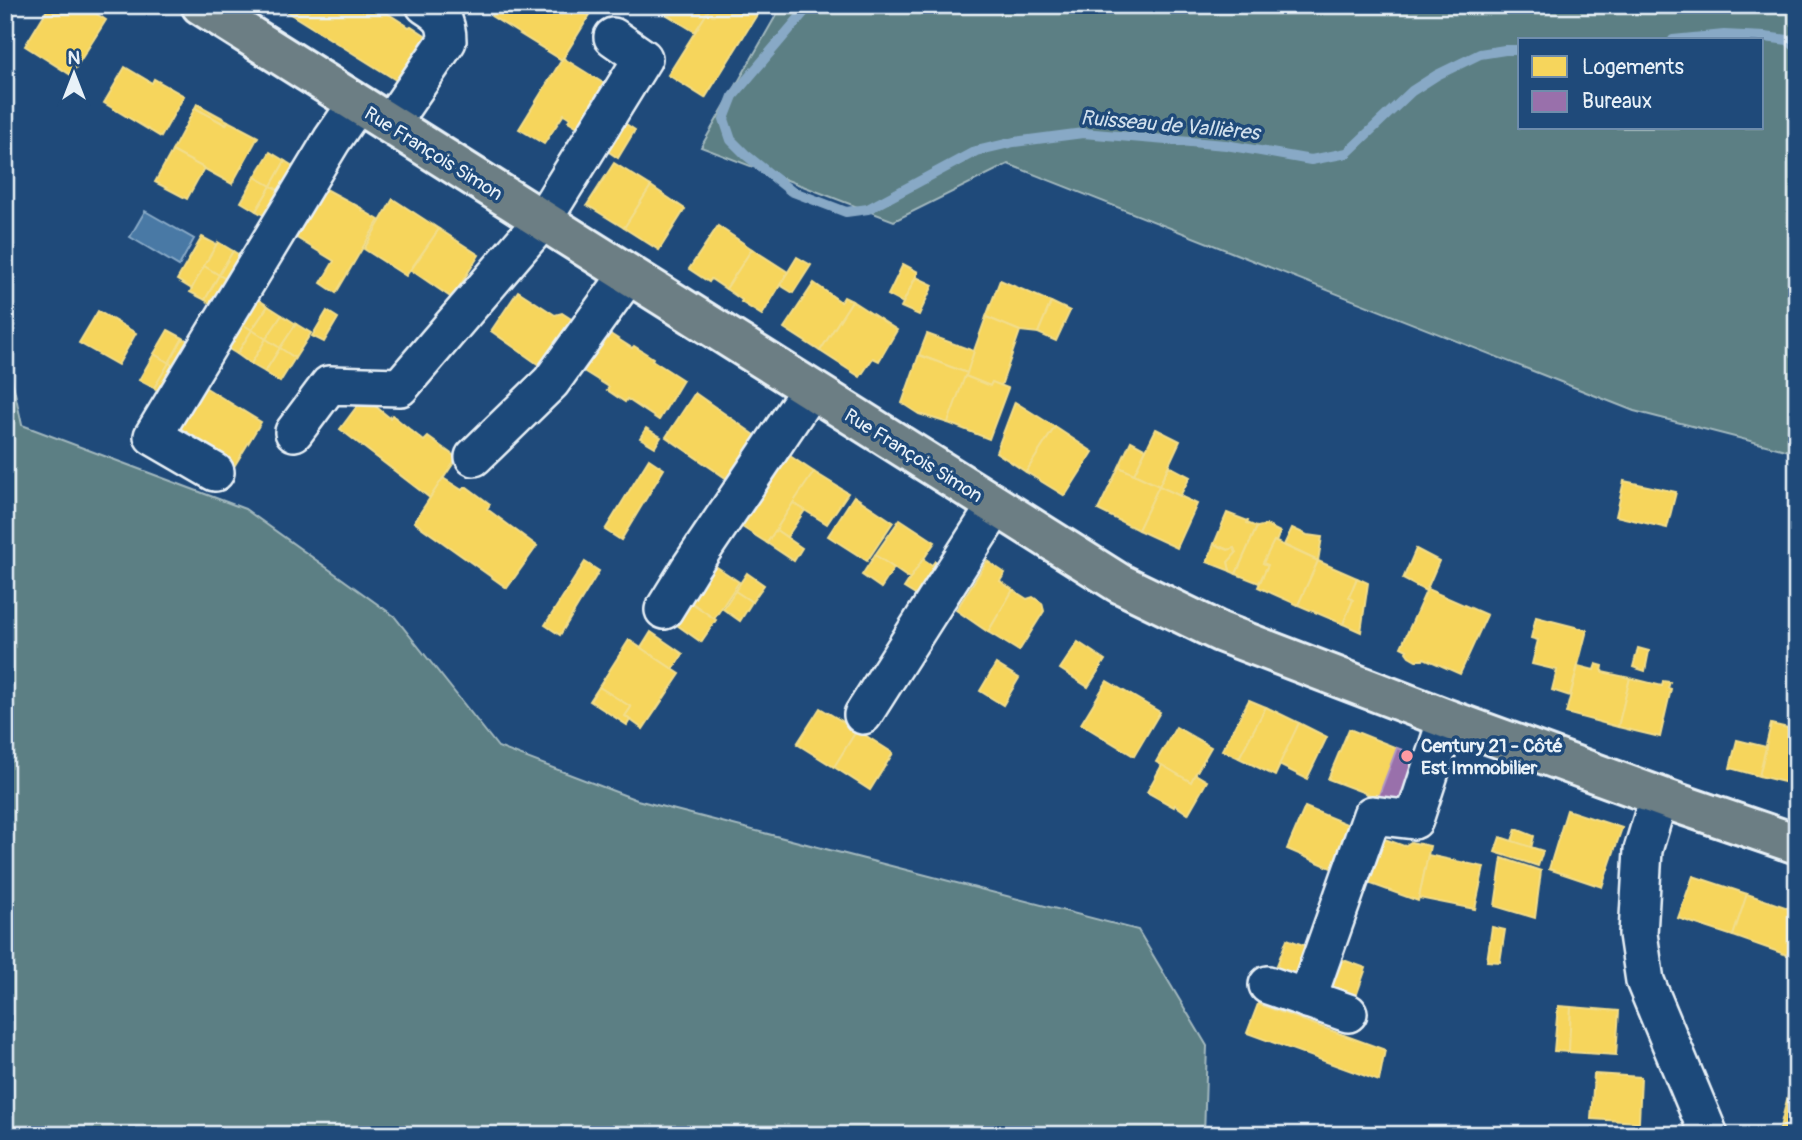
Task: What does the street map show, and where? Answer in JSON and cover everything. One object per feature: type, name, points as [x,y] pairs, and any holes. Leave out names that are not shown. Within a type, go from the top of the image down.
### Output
[{"type":"main road","name":"Rue François Simon","points":[[201,5],[1119,583],[1220,632],[1447,719],[1797,844]]},
{"type":"street","points":[[390,124],[447,41],[447,27],[439,14],[425,5]]},
{"type":"street","points":[[293,432],[329,385],[400,387],[542,221],[643,58],[613,37]]},
{"type":"street","points":[[215,472],[153,436],[326,150],[357,104]]},
{"type":"street","points":[[474,457],[551,382],[628,275]]},
{"type":"street","points":[[664,610],[810,390]]},
{"type":"street","points":[[863,715],[996,506]]},
{"type":"street","points":[[1307,999],[1372,815],[1414,820],[1447,719]]},
{"type":"street","points":[[1668,800],[1643,850],[1638,934],[1645,981],[1709,1135]]},
{"type":"street","points":[[1268,985],[1348,1013]]},
{"type":"green space","points":[[782,5],[1797,5],[1797,453],[1634,411],[1008,164],[894,221],[701,147]]},
{"type":"green space","points":[[5,347],[22,425],[245,509],[394,616],[498,747],[637,800],[1138,930],[1207,1046],[1204,1135],[5,1135]]},
{"type":"water","points":[[145,211],[194,239],[179,266],[130,237]]},
{"type":"building: Logements","points":[[50,5],[83,5],[106,20],[71,75],[25,46]]},
{"type":"building: Logements","points":[[276,5],[384,5],[384,11],[428,37],[399,82]]},
{"type":"building: Logements","points":[[497,5],[596,5],[562,60],[491,16]]},
{"type":"building: Logements","points":[[651,5],[712,5],[695,32]]},
{"type":"building: Logements","points":[[712,5],[763,5],[705,98],[668,75]]},
{"type":"building: Logements","points":[[563,58],[616,91],[589,134],[568,121],[570,118],[564,114],[544,144],[519,129]]},
{"type":"building: Logements","points":[[125,67],[152,83],[154,79],[184,96],[161,137],[104,103]]},
{"type":"building: Logements","points":[[197,104],[228,121],[226,125],[195,108]]},
{"type":"building: Logements","points":[[195,108],[226,125],[228,121],[258,137],[232,184],[172,151]]},
{"type":"building: Logements","points":[[620,120],[635,130],[618,158],[603,148]]},
{"type":"building: Logements","points":[[172,151],[204,168],[187,199],[155,182]]},
{"type":"building: Logements","points":[[270,152],[285,161],[271,186],[255,177]]},
{"type":"building: Logements","points":[[285,161],[301,171],[287,195],[271,186]]},
{"type":"building: Logements","points":[[614,163],[651,186],[624,228],[587,205]]},
{"type":"building: Logements","points":[[255,177],[271,186],[256,211],[241,202]]},
{"type":"building: Logements","points":[[271,186],[287,195],[272,220],[256,211]]},
{"type":"building: Logements","points":[[651,186],[685,209],[659,250],[624,228]]},
{"type":"building: Logements","points":[[324,188],[379,220],[336,293],[321,283],[334,261],[295,237]]},
{"type":"building: Logements","points":[[393,199],[439,229],[406,276],[364,249]]},
{"type":"building: Logements","points":[[718,226],[752,249],[726,289],[689,269]]},
{"type":"building: Logements","points":[[439,229],[479,255],[452,298],[411,270]]},
{"type":"building: Logements","points":[[202,237],[217,245],[192,289],[177,280]]},
{"type":"building: Logements","points":[[218,242],[233,251],[219,275],[204,266]]},
{"type":"building: Logements","points":[[752,249],[788,272],[762,315],[726,289]]},
{"type":"building: Logements","points":[[233,251],[248,260],[234,284],[219,275]]},
{"type":"building: Logements","points":[[797,257],[811,265],[793,293],[780,285]]},
{"type":"building: Logements","points":[[903,264],[918,272],[903,303],[888,295]]},
{"type":"building: Logements","points":[[204,266],[219,275],[205,300],[190,292]]},
{"type":"building: Logements","points":[[219,275],[234,284],[220,309],[205,300]]},
{"type":"building: Logements","points":[[916,277],[933,285],[919,315],[901,307]]},
{"type":"building: Logements","points":[[1000,280],[1051,302],[1038,333],[1020,331],[986,317]]},
{"type":"building: Logements","points":[[814,283],[841,302],[844,297],[852,301],[820,351],[784,328]]},
{"type":"building: Logements","points":[[518,291],[555,315],[562,313],[576,322],[549,372],[491,331]]},
{"type":"building: Logements","points":[[253,296],[268,306],[252,330],[237,321]]},
{"type":"building: Logements","points":[[852,301],[897,330],[879,361],[873,358],[860,377],[820,351]]},
{"type":"building: Logements","points":[[1051,302],[1070,311],[1056,341],[1038,333]]},
{"type":"building: Logements","points":[[268,306],[282,315],[266,339],[252,330]]},
{"type":"building: Logements","points":[[98,311],[136,333],[118,365],[79,343]]},
{"type":"building: Logements","points":[[327,311],[338,318],[324,342],[312,336]]},
{"type":"building: Logements","points":[[282,315],[296,324],[280,348],[266,339]]},
{"type":"building: Logements","points":[[986,317],[1020,331],[1001,386],[992,382],[990,386],[965,376]]},
{"type":"building: Logements","points":[[237,321],[252,330],[237,354],[222,345]]},
{"type":"building: Logements","points":[[296,324],[311,333],[295,358],[280,348]]},
{"type":"building: Logements","points":[[601,328],[653,358],[652,360],[683,380],[659,420],[627,399],[625,402],[607,390],[609,387],[577,367]]},
{"type":"building: Logements","points":[[168,330],[183,338],[169,363],[154,354]]},
{"type":"building: Logements","points":[[252,330],[266,339],[251,364],[237,354]]},
{"type":"building: Logements","points":[[927,334],[974,351],[967,373],[919,355]]},
{"type":"building: Logements","points":[[183,338],[199,347],[184,372],[169,363]]},
{"type":"building: Logements","points":[[266,339],[280,348],[265,372],[251,364]]},
{"type":"building: Logements","points":[[280,348],[295,358],[280,382],[265,372]]},
{"type":"building: Logements","points":[[154,354],[169,363],[154,388],[139,380]]},
{"type":"building: Logements","points":[[919,355],[967,373],[948,423],[919,414],[902,403]]},
{"type":"building: Logements","points":[[169,363],[184,372],[170,397],[154,388]]},
{"type":"building: Logements","points":[[965,376],[990,386],[992,382],[1008,388],[989,439],[948,423]]},
{"type":"building: Logements","points":[[203,386],[261,422],[232,470],[174,435]]},
{"type":"building: Logements","points":[[695,393],[762,440],[733,483],[666,437]]},
{"type":"building: Logements","points":[[364,397],[424,441],[428,437],[457,458],[430,498],[340,429]]},
{"type":"building: Logements","points":[[1015,402],[1055,427],[1026,472],[996,452]]},
{"type":"building: Logements","points":[[1055,427],[1093,452],[1065,496],[1026,472]]},
{"type":"building: Logements","points":[[646,428],[661,437],[655,447],[640,438]]},
{"type":"building: Logements","points":[[1156,429],[1180,441],[1159,486],[1134,474]]},
{"type":"building: Logements","points":[[1131,441],[1146,449],[1134,474],[1119,467]]},
{"type":"building: Logements","points":[[787,454],[814,472],[767,543],[739,525]]},
{"type":"building: Logements","points":[[649,459],[664,469],[621,540],[605,530]]},
{"type":"building: Logements","points":[[1169,466],[1190,477],[1180,496],[1159,486]]},
{"type":"building: Logements","points":[[1119,467],[1159,486],[1138,530],[1098,510]]},
{"type":"building: Logements","points":[[814,472],[848,493],[827,524],[793,503]]},
{"type":"building: Logements","points":[[443,478],[462,490],[467,487],[490,504],[487,509],[537,546],[507,588],[414,522]]},
{"type":"building: Logements","points":[[1624,481],[1676,492],[1667,528],[1616,516]]},
{"type":"building: Logements","points":[[1159,486],[1197,504],[1177,548],[1138,530]]},
{"type":"building: Logements","points":[[854,496],[893,522],[867,561],[828,536]]},
{"type":"building: Logements","points":[[793,503],[805,510],[787,537],[776,530]]},
{"type":"building: Logements","points":[[1227,513],[1257,527],[1236,574],[1230,571],[1228,562],[1236,553],[1234,548],[1228,550],[1214,544]]},
{"type":"building: Logements","points":[[900,519],[935,542],[910,579],[875,555]]},
{"type":"building: Logements","points":[[1266,525],[1280,532],[1263,563],[1268,565],[1259,583],[1236,574],[1257,527]]},
{"type":"building: Logements","points":[[1292,528],[1307,535],[1322,537],[1318,561],[1284,545]]},
{"type":"building: Logements","points":[[776,530],[802,548],[794,561],[767,543]]},
{"type":"building: Logements","points":[[1274,541],[1318,561],[1298,605],[1258,587],[1268,565],[1263,563]]},
{"type":"building: Logements","points":[[1214,544],[1228,550],[1234,548],[1236,553],[1228,562],[1230,571],[1207,562]]},
{"type":"building: Logements","points":[[1416,549],[1439,561],[1426,591],[1403,579]]},
{"type":"building: Logements","points":[[875,555],[894,568],[881,588],[862,575]]},
{"type":"building: Logements","points":[[923,559],[932,565],[935,561],[950,570],[930,604],[904,588]]},
{"type":"building: Logements","points":[[987,561],[1005,573],[1000,581],[1013,590],[988,632],[956,610]]},
{"type":"building: Logements","points":[[1318,561],[1357,578],[1349,597],[1353,600],[1343,624],[1298,605]]},
{"type":"building: Logements","points":[[585,562],[599,571],[560,635],[545,625]]},
{"type":"building: Logements","points":[[714,565],[739,582],[714,619],[689,601]]},
{"type":"building: Logements","points":[[747,573],[764,585],[752,602],[735,591]]},
{"type":"building: Logements","points":[[1357,578],[1368,583],[1361,632],[1343,624],[1353,600],[1349,597]]},
{"type":"building: Logements","points":[[1427,589],[1487,615],[1460,674],[1424,658],[1416,660],[1401,647]]},
{"type":"building: Logements","points":[[1013,590],[1027,599],[1033,597],[1042,603],[1044,611],[1019,651],[988,632]]},
{"type":"building: Logements","points":[[735,591],[752,602],[740,621],[723,609]]},
{"type":"building: Logements","points":[[692,603],[716,620],[701,642],[677,625]]},
{"type":"building: Logements","points":[[1536,617],[1587,630],[1570,696],[1552,690],[1557,670],[1532,664],[1538,640],[1531,638]]},
{"type":"building: Logements","points":[[651,632],[683,654],[673,669],[641,648]]},
{"type":"building: Logements","points":[[629,640],[680,674],[643,729],[625,716],[631,707],[599,687]]},
{"type":"building: Logements","points":[[1078,642],[1105,660],[1088,687],[1060,669]]},
{"type":"building: Logements","points":[[1638,648],[1649,651],[1645,671],[1633,667]]},
{"type":"building: Logements","points":[[996,664],[1019,678],[1003,705],[980,691]]},
{"type":"building: Logements","points":[[1596,664],[1603,666],[1602,672],[1630,678],[1618,727],[1566,713],[1578,666],[1594,670]]},
{"type":"building: Logements","points":[[1630,678],[1662,686],[1663,681],[1670,682],[1668,688],[1671,689],[1660,737],[1618,727]]},
{"type":"building: Logements","points":[[1107,681],[1160,712],[1134,756],[1081,724]]},
{"type":"building: Logements","points":[[599,687],[631,707],[625,716],[630,720],[627,725],[590,701]]},
{"type":"building: Logements","points":[[1249,700],[1266,707],[1239,758],[1222,750]]},
{"type":"building: Logements","points":[[1266,707],[1299,723],[1275,776],[1239,758]]},
{"type":"building: Logements","points":[[820,708],[857,730],[834,767],[797,744]]},
{"type":"building: Logements","points":[[1299,723],[1327,737],[1307,779],[1279,765]]},
{"type":"building: Logements","points":[[1771,724],[1797,730],[1797,785],[1759,776]]},
{"type":"building: Logements","points":[[1176,727],[1211,747],[1191,782],[1156,762]]},
{"type":"building: Logements","points":[[1349,729],[1397,748],[1378,798],[1328,779]]},
{"type":"building: Logements","points":[[857,730],[893,753],[870,790],[834,767]]},
{"type":"building: Logements","points":[[1737,740],[1766,747],[1759,776],[1730,768]]},
{"type":"building: Logements","points":[[1162,765],[1191,782],[1195,774],[1207,781],[1188,814],[1147,792]]},
{"type":"building: Logements","points":[[1305,807],[1354,827],[1343,873],[1287,849]]},
{"type":"building: Logements","points":[[1567,810],[1622,828],[1602,887],[1549,869]]},
{"type":"building: Logements","points":[[1516,829],[1534,836],[1531,848],[1512,841]]},
{"type":"building: Logements","points":[[1500,837],[1543,851],[1538,866],[1495,852]]},
{"type":"building: Logements","points":[[1382,838],[1404,846],[1411,842],[1430,846],[1418,901],[1360,880]]},
{"type":"building: Logements","points":[[1428,855],[1484,867],[1475,909],[1419,898]]},
{"type":"building: Logements","points":[[1502,858],[1541,871],[1535,918],[1495,906]]},
{"type":"building: Logements","points":[[1693,876],[1747,894],[1733,936],[1678,918]]},
{"type":"building: Logements","points":[[1747,894],[1797,911],[1797,925],[1787,955],[1733,936]]},
{"type":"building: Logements","points":[[1492,927],[1505,930],[1500,962],[1487,961]]},
{"type":"building: Logements","points":[[1287,939],[1317,950],[1305,984],[1274,973]]},
{"type":"building: Logements","points":[[1335,957],[1366,968],[1354,1002],[1323,991]]},
{"type":"building: Logements","points":[[1258,1004],[1385,1050],[1379,1081],[1247,1033]]},
{"type":"building: Logements","points":[[1558,1006],[1571,1007],[1569,1052],[1554,1051]]},
{"type":"building: Logements","points":[[1571,1007],[1619,1011],[1616,1055],[1569,1052]]},
{"type":"building: Logements","points":[[1594,1074],[1641,1077],[1639,1122],[1591,1119]]},
{"type":"building: Logements","points":[[1790,1088],[1797,1090],[1797,1135],[1778,1135]]},
{"type":"building: Bureaux","points":[[1397,748],[1419,756],[1399,807],[1378,798]]},
{"type":"waterway","name":"Ruisseau de Vallières","points":[[810,5],[733,96],[724,119],[731,140],[791,191],[846,212],[868,209],[976,151],[1014,142],[1083,133],[1226,145],[1311,160],[1347,153],[1412,91],[1437,75],[1480,54],[1518,50]]},
{"type":"waterway","name":"Ruisseau de Vallières","points":[[1693,38],[1724,35],[1765,37],[1788,40],[1797,48]]},
{"type":"place","name":"Century 21 - Côté Est Immobilier","points":[[1407,756]]}]
